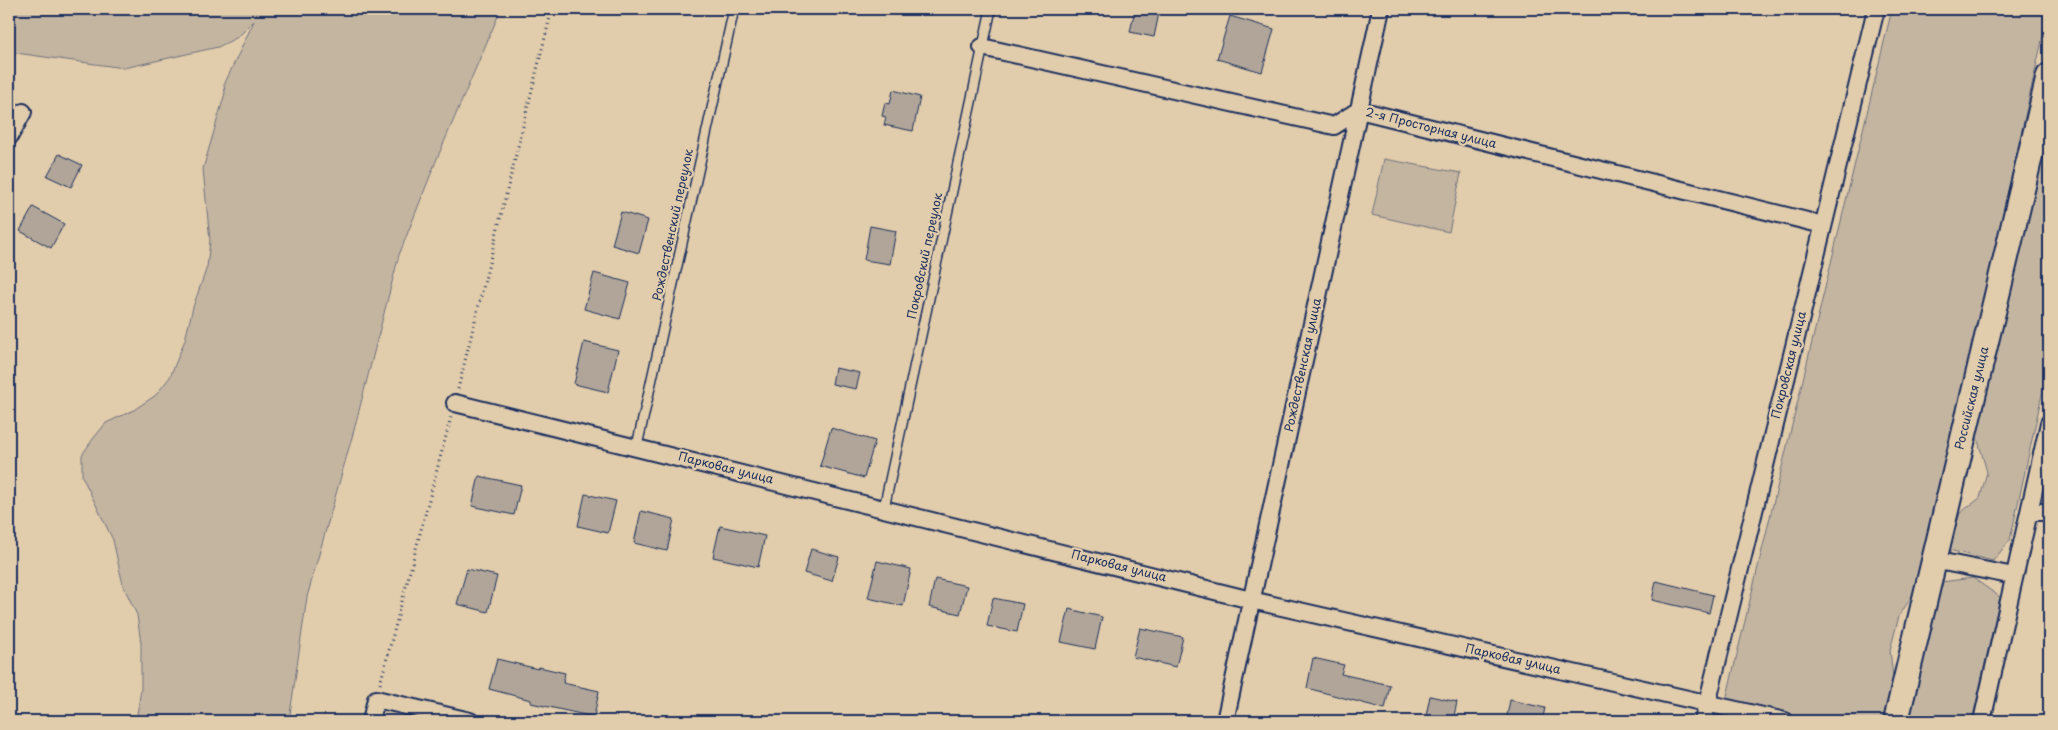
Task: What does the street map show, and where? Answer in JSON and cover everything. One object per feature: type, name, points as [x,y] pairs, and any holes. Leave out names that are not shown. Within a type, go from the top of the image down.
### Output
[{"type":"main road","name":"Российская улица","points":[[1896,721],[2049,76]]},
{"type":"street","name":"Рождественская улица","points":[[1225,721],[1381,9]]},
{"type":"street","name":"Покровская улица","points":[[1703,721],[1876,9]]},
{"type":"street","name":"2-я Просторная улица","points":[[982,47],[1334,126],[1359,110],[1823,225]]},
{"type":"street","points":[[9,137],[23,112]]},
{"type":"street","name":"Парковая улица","points":[[455,403],[637,446],[1251,600],[1785,721]]},
{"type":"street","points":[[1982,721],[2049,423]]},
{"type":"street","points":[[2030,512],[2049,512]]},
{"type":"street","points":[[1933,560],[2014,576]]},
{"type":"street","points":[[371,721],[376,699],[470,721]]},
{"type":"lane","name":"Рождественский переулок","points":[[637,446],[734,9]]},
{"type":"lane","name":"Покровский переулок","points":[[884,508],[991,9]]},
{"type":"path","points":[[376,699],[455,403],[552,9]]},
{"type":"shaded area","points":[[9,9],[501,9],[436,161],[399,255],[354,430],[307,597],[289,721],[136,721],[141,689],[141,643],[137,615],[123,585],[113,540],[82,476],[82,455],[93,439],[106,423],[134,410],[156,395],[170,377],[185,340],[193,307],[207,267],[210,241],[203,169],[225,93],[224,85],[254,21],[238,37],[218,47],[124,68],[9,52]]},
{"type":"shaded area","points":[[1892,9],[2049,9],[1920,584],[1899,616],[1890,650],[1894,687],[1886,721],[1721,721]]},
{"type":"shaded area","points":[[2049,123],[2049,362],[2010,540],[1993,561],[1949,550],[1960,513],[1980,498],[1987,472],[1977,437]]},
{"type":"shaded area","points":[[1384,159],[1461,173],[1449,232],[1372,215]]},
{"type":"shaded area","points":[[1973,578],[2000,597],[1972,721],[1908,721],[1941,582]]},
{"type":"building","points":[[1135,9],[1159,13],[1154,37],[1130,32]]},
{"type":"building","points":[[1230,16],[1274,29],[1262,72],[1217,59]]},
{"type":"building","points":[[893,90],[920,97],[913,131],[884,125],[886,117],[882,116],[885,103],[890,104]]},
{"type":"building","points":[[59,154],[82,165],[71,187],[47,176]]},
{"type":"building","points":[[33,207],[64,224],[51,248],[20,231]]},
{"type":"building","points":[[621,212],[648,220],[639,253],[612,245]]},
{"type":"building","points":[[870,226],[896,231],[890,264],[864,260]]},
{"type":"building","points":[[594,273],[630,283],[620,319],[584,309]]},
{"type":"building","points":[[584,342],[618,350],[608,392],[574,384]]},
{"type":"building","points":[[835,368],[860,373],[856,389],[832,384]]},
{"type":"building","points":[[831,428],[875,441],[864,478],[820,466]]},
{"type":"building","points":[[479,476],[521,485],[514,515],[472,506]]},
{"type":"building","points":[[585,494],[616,501],[608,533],[578,526]]},
{"type":"building","points":[[641,511],[674,519],[667,551],[634,543]]},
{"type":"building","points":[[720,526],[765,536],[758,567],[713,557]]},
{"type":"building","points":[[811,549],[839,557],[832,581],[804,573]]},
{"type":"building","points":[[877,561],[911,569],[903,606],[868,598]]},
{"type":"building","points":[[467,569],[497,576],[488,612],[457,604]]},
{"type":"building","points":[[935,579],[967,586],[960,614],[929,607]]},
{"type":"building","points":[[1656,581],[1713,595],[1709,613],[1652,600]]},
{"type":"building","points":[[993,598],[1023,604],[1017,632],[987,626]]},
{"type":"building","points":[[1069,609],[1102,617],[1095,649],[1061,642]]},
{"type":"building","points":[[1140,628],[1183,637],[1176,667],[1133,657]]},
{"type":"building","points":[[1313,658],[1344,665],[1341,674],[1390,685],[1385,709],[1307,688]]},
{"type":"building","points":[[497,659],[538,669],[539,667],[565,673],[563,683],[599,691],[594,717],[531,703],[531,700],[489,689]]},
{"type":"building","points":[[1430,696],[1457,702],[1453,721],[1425,721]]},
{"type":"building","points":[[1510,700],[1545,708],[1542,721],[1506,721]]}]
